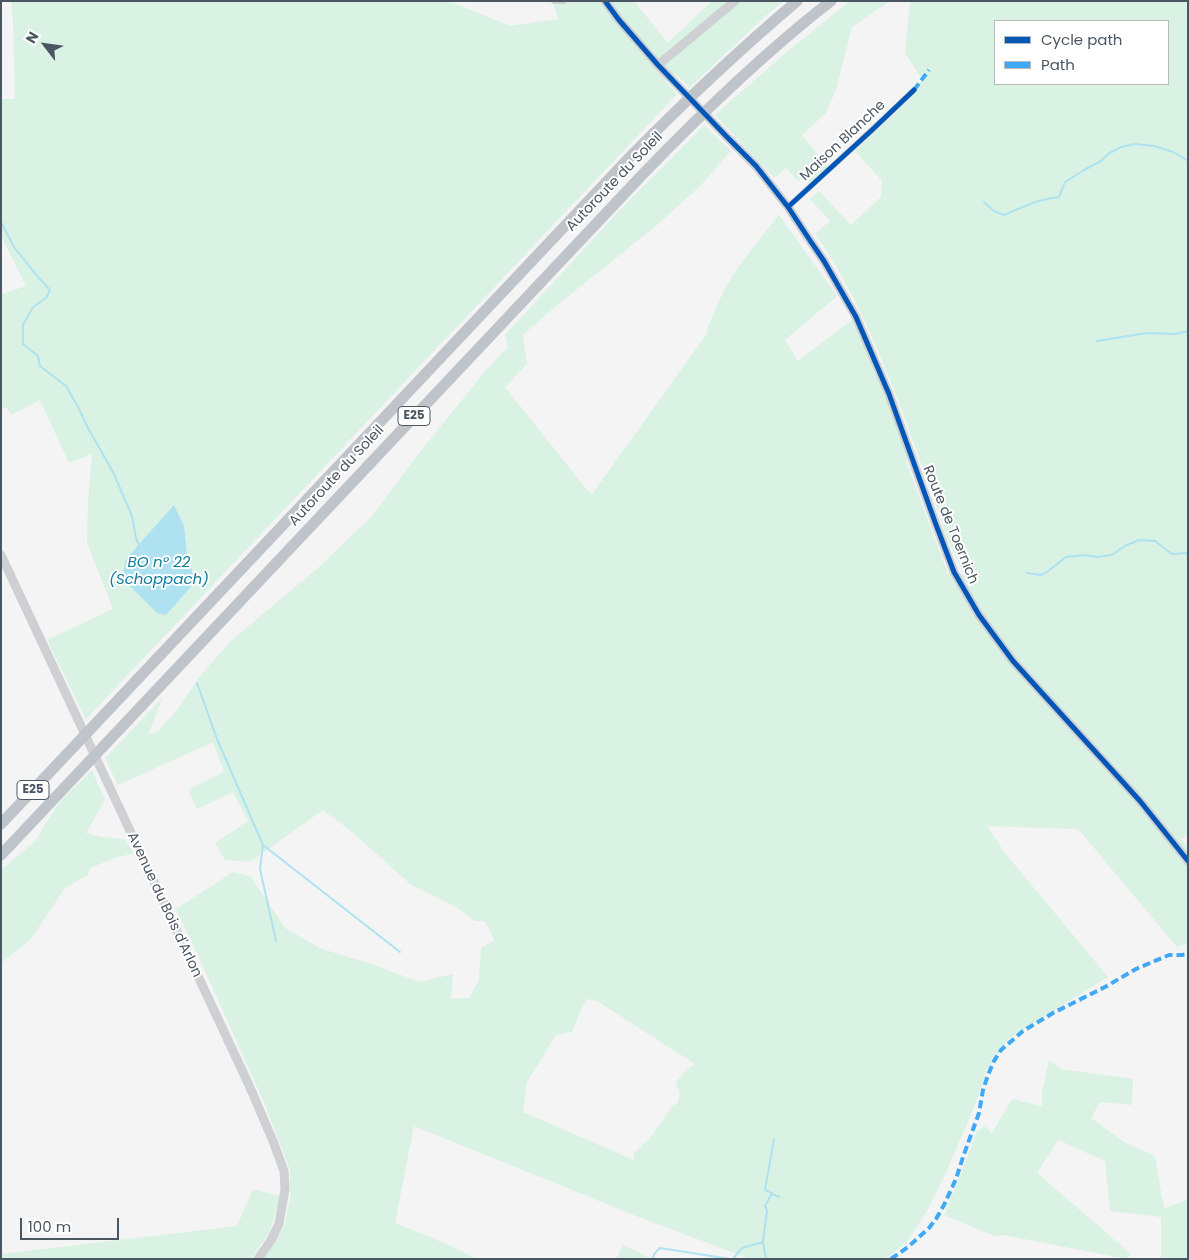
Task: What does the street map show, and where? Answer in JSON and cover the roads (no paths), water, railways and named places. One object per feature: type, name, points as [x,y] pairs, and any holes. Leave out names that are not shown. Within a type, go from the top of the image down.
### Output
[{"type":"highway","name":"Autoroute du Soleil","points":[[1,824],[628,159],[714,74],[798,1]]},
{"type":"highway","name":"Autoroute du Soleil","points":[[1,855],[642,174],[729,89],[773,49],[831,1]]},
{"type":"main road","points":[[605,1],[658,65],[733,2]]},
{"type":"main road","name":"Route de Toernich","points":[[658,65],[756,166],[788,208],[824,261],[856,317],[889,394],[934,522],[954,572],[979,615],[1013,660],[1140,801],[1188,861]]},
{"type":"main road","name":"Avenue du Bois d'Arlon","points":[[1,555],[248,1083],[284,1171],[285,1194],[279,1224],[258,1259]]},
{"type":"street","points":[[554,1],[564,1]]},
{"type":"street","name":"Maison Blanche","points":[[788,208],[914,90]]},
{"type":"water","name":"BO n° 22 (Schoppach)","points":[[174,505],[184,526],[187,553],[195,582],[166,615],[157,613],[122,578],[126,559]]},
{"type":"waterway","points":[[984,202],[994,211],[1004,215],[1037,201],[1059,197],[1065,182],[1101,161],[1108,154],[1121,147],[1135,144],[1154,146],[1173,152],[1188,161]]},
{"type":"waterway","points":[[1,222],[14,247],[50,290],[46,298],[33,307],[23,325],[23,344],[38,356],[40,366],[66,386],[113,472],[132,516],[139,545]]},
{"type":"waterway","points":[[1097,341],[1147,333],[1176,334],[1188,331]]},
{"type":"waterway","points":[[1027,573],[1041,575],[1066,557],[1112,555],[1125,546],[1139,540],[1155,541],[1172,554],[1188,553]]},
{"type":"waterway","points":[[197,683],[217,739],[263,845],[260,869],[276,941]]},
{"type":"waterway","points":[[263,845],[400,952]]},
{"type":"waterway","points":[[733,1259],[742,1248],[763,1242],[767,1210],[765,1206],[772,1193],[765,1190],[774,1139]]},
{"type":"waterway","points":[[772,1194],[779,1197]]},
{"type":"waterway","points":[[763,1242],[766,1259]]},
{"type":"waterway","points":[[652,1259],[660,1248],[730,1259]]}]
